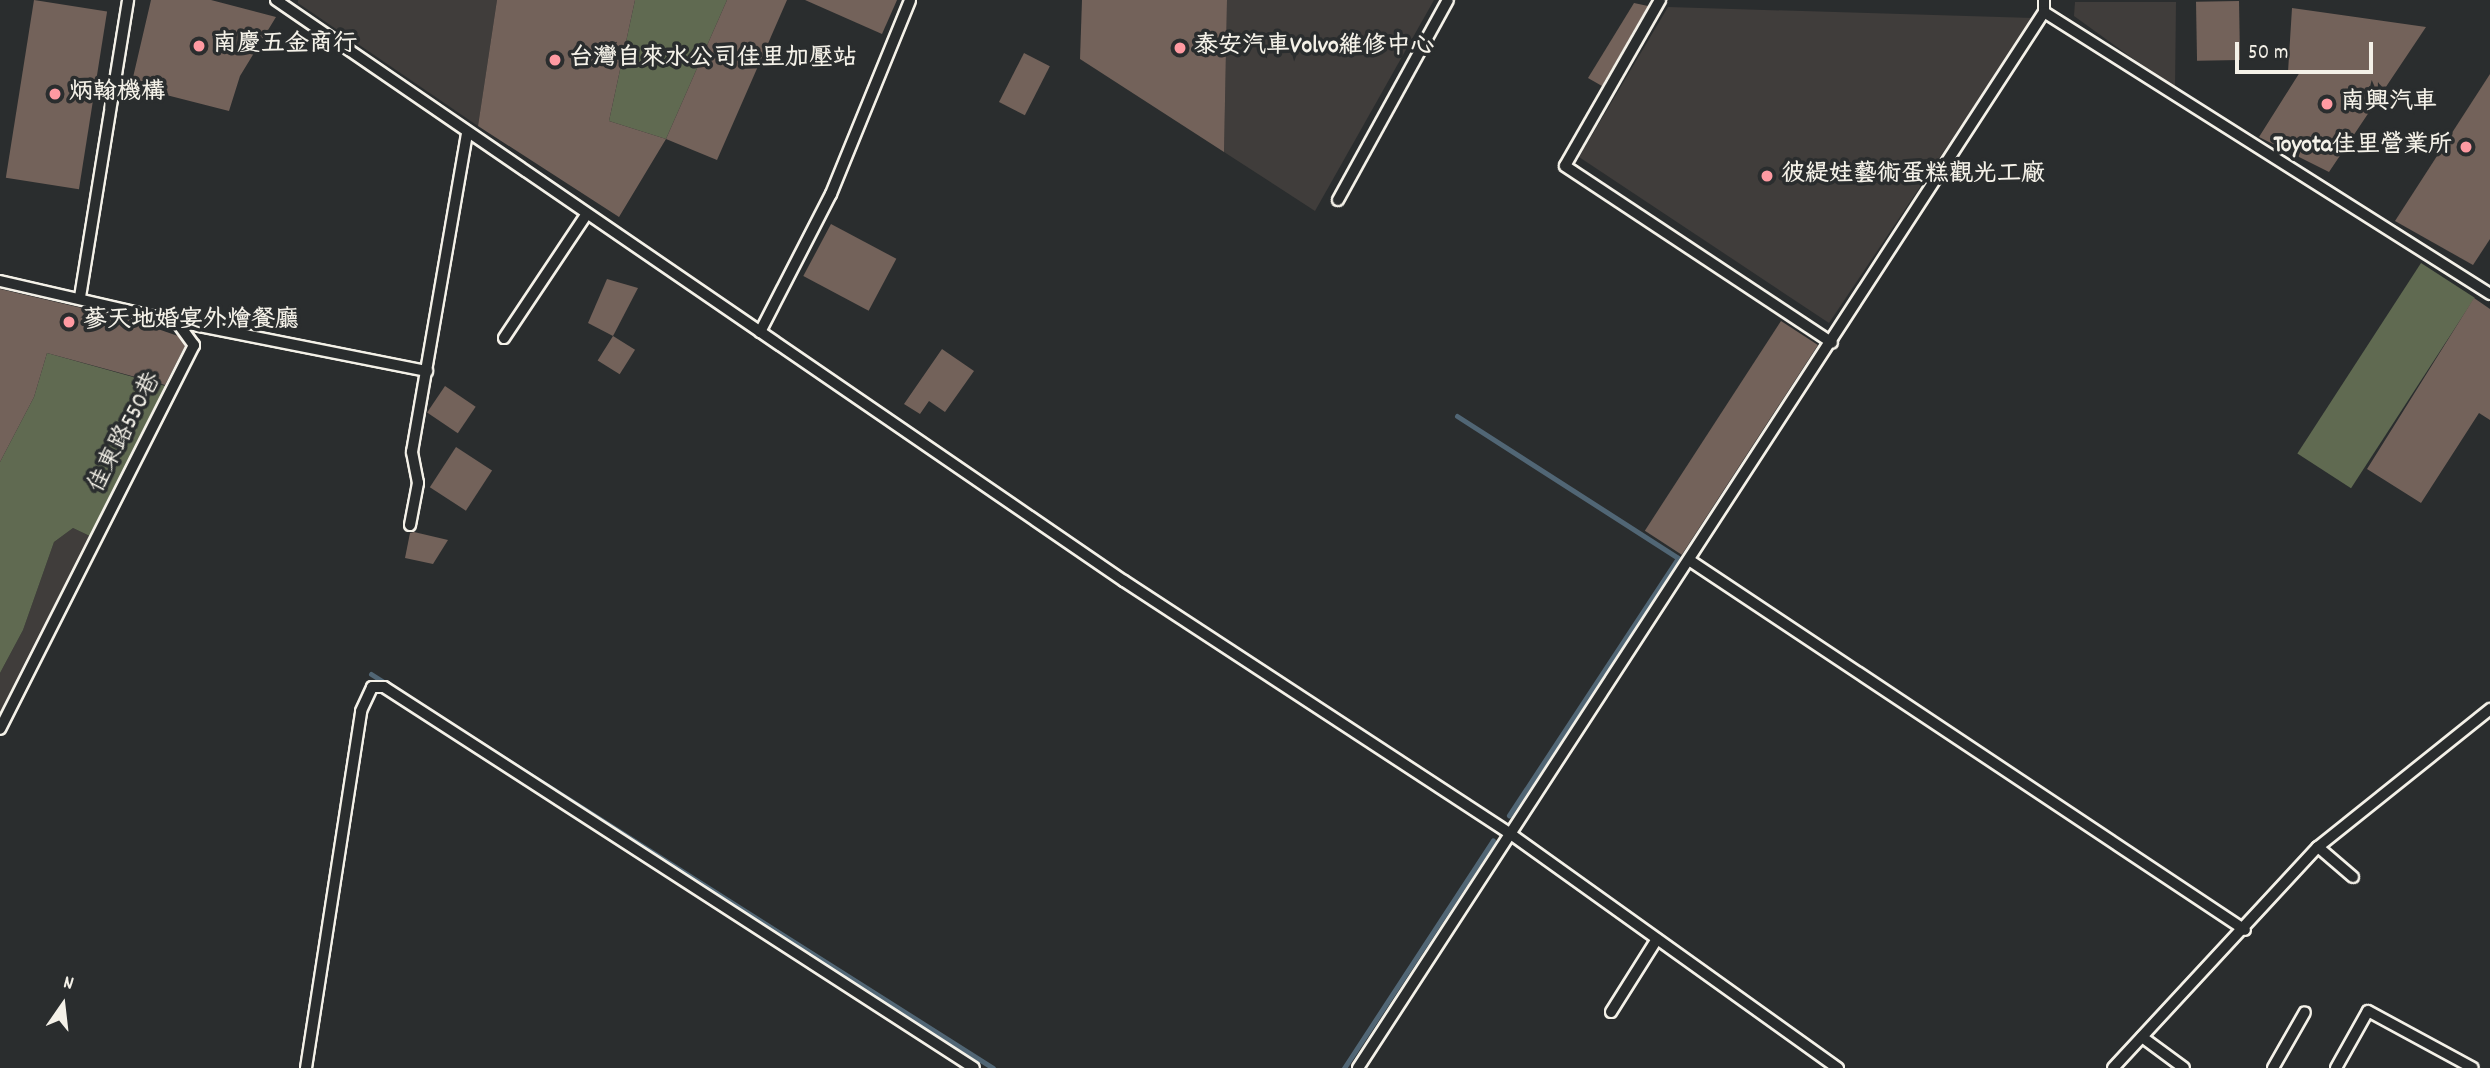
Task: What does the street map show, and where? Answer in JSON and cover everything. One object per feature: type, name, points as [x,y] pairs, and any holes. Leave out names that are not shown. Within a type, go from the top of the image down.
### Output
[{"type":"lane","points":[[80,296],[128,0]]},
{"type":"lane","points":[[275,0],[467,134],[1124,581],[1512,835],[1838,1068]]},
{"type":"lane","points":[[760,332],[831,194],[911,0]]},
{"type":"lane","points":[[1338,200],[1448,0]]},
{"type":"lane","points":[[1660,0],[1565,166],[1832,343]]},
{"type":"lane","points":[[1362,1067],[1692,562],[2044,6],[2490,294]]},
{"type":"lane","points":[[410,525],[418,484],[412,452],[467,134]]},
{"type":"lane","points":[[504,338],[586,215]]},
{"type":"lane","points":[[0,281],[80,296],[177,322],[427,371]]},
{"type":"lane","name":"佳東路550巷","points":[[0,729],[194,345],[177,322]]},
{"type":"lane","points":[[1692,562],[2245,930]]},
{"type":"lane","points":[[306,1068],[361,711],[372,687],[384,687],[974,1068]]},
{"type":"lane","points":[[2113,1068],[2245,930],[2318,847],[2490,709]]},
{"type":"lane","points":[[2318,847],[2353,877]]},
{"type":"lane","points":[[1611,1012],[1657,939]]},
{"type":"lane","points":[[2336,1068],[2368,1011],[2473,1068]]},
{"type":"lane","points":[[2273,1068],[2305,1012]]},
{"type":"lane","points":[[2142,1037],[2163,1057],[2183,1068]]},
{"type":"shaded area","points":[[298,0],[497,0],[478,126],[298,3]]},
{"type":"shaded area","points":[[1227,0],[1434,0],[1315,211],[1224,152]]},
{"type":"shaded area","points":[[2075,2],[2176,2],[2175,89],[2074,16]]},
{"type":"shaded area","name":"彼緹娃藝術蛋糕觀光工廠","points":[[1668,7],[2033,18],[1829,323],[1579,157]]},
{"type":"shaded area","points":[[73,528],[94,538],[0,715],[0,673],[23,630],[54,542]]},
{"type":"green space","points":[[635,0],[727,0],[666,139],[609,121]]},
{"type":"green space","points":[[2421,263],[2475,298],[2351,488],[2297,453]]},
{"type":"green space","points":[[47,353],[169,387],[94,538],[73,528],[54,542],[23,630],[0,673],[0,462],[34,397]]},
{"type":"building","name":"炳翰機構","points":[[34,0],[107,12],[79,189],[6,178]]},
{"type":"building","name":"南慶五金商行","points":[[151,0],[211,0],[276,17],[240,76],[229,111],[131,86]]},
{"type":"building","name":"台灣自來水公司佳里加壓站","points":[[497,0],[635,0],[609,121],[666,139],[619,217],[478,126]]},
{"type":"building","points":[[727,0],[787,0],[717,160],[666,139]]},
{"type":"building","points":[[805,0],[897,0],[882,34]]},
{"type":"building","name":"泰安汽車Volvo維修中心","points":[[1082,0],[1227,0],[1224,152],[1080,59]]},
{"type":"building","points":[[2239,1],[2240,60],[2197,61],[2196,2]]},
{"type":"building","points":[[1634,3],[1648,6],[1602,86],[1588,78]]},
{"type":"building","name":"南興汽車","points":[[2292,8],[2426,27],[2329,172],[2259,137],[2300,72],[2288,72]]},
{"type":"building","points":[[1024,53],[1050,66],[1025,115],[999,102]]},
{"type":"building","name":"Toyota佳里營業所","points":[[2490,74],[2490,239],[2473,265],[2395,221]]},
{"type":"building","points":[[831,224],[896,259],[869,311],[803,276]]},
{"type":"building","points":[[607,279],[638,288],[613,336],[588,323]]},
{"type":"building","name":"蔘天地婚宴外燴餐廳","points":[[0,289],[129,319],[178,336],[185,346],[165,385],[47,353],[34,397],[0,462]]},
{"type":"building","points":[[2474,298],[2490,309],[2490,420],[2479,413],[2421,503],[2367,469]]},
{"type":"building","points":[[1781,321],[1818,345],[1682,555],[1645,531]]},
{"type":"building","points":[[613,336],[635,350],[620,374],[598,361]]},
{"type":"building","points":[[942,349],[974,371],[945,412],[929,401],[920,414],[904,404]]},
{"type":"building","points":[[445,386],[476,407],[458,433],[427,413]]},
{"type":"building","points":[[456,447],[492,470],[466,511],[430,487]]},
{"type":"building","points":[[410,533],[448,540],[433,564],[405,558]]},
{"type":"waterway","points":[[1457,416],[1678,558],[1509,815]]},
{"type":"waterway","points":[[371,674],[993,1068]]},
{"type":"waterway","points":[[1344,1068],[1493,840]]},
{"type":"place","name":"南慶五金商行","points":[[199,46]]},
{"type":"place","name":"泰安汽車Volvo維修中心","points":[[1180,48]]},
{"type":"place","name":"台灣自來水公司佳里加壓站","points":[[555,60]]},
{"type":"place","name":"炳翰機構","points":[[55,94]]},
{"type":"place","name":"南興汽車","points":[[2327,104]]},
{"type":"place","name":"Toyota佳里營業所","points":[[2466,147]]},
{"type":"place","name":"彼緹娃藝術蛋糕觀光工廠","points":[[1767,176]]},
{"type":"place","name":"蔘天地婚宴外燴餐廳","points":[[69,322]]}]
